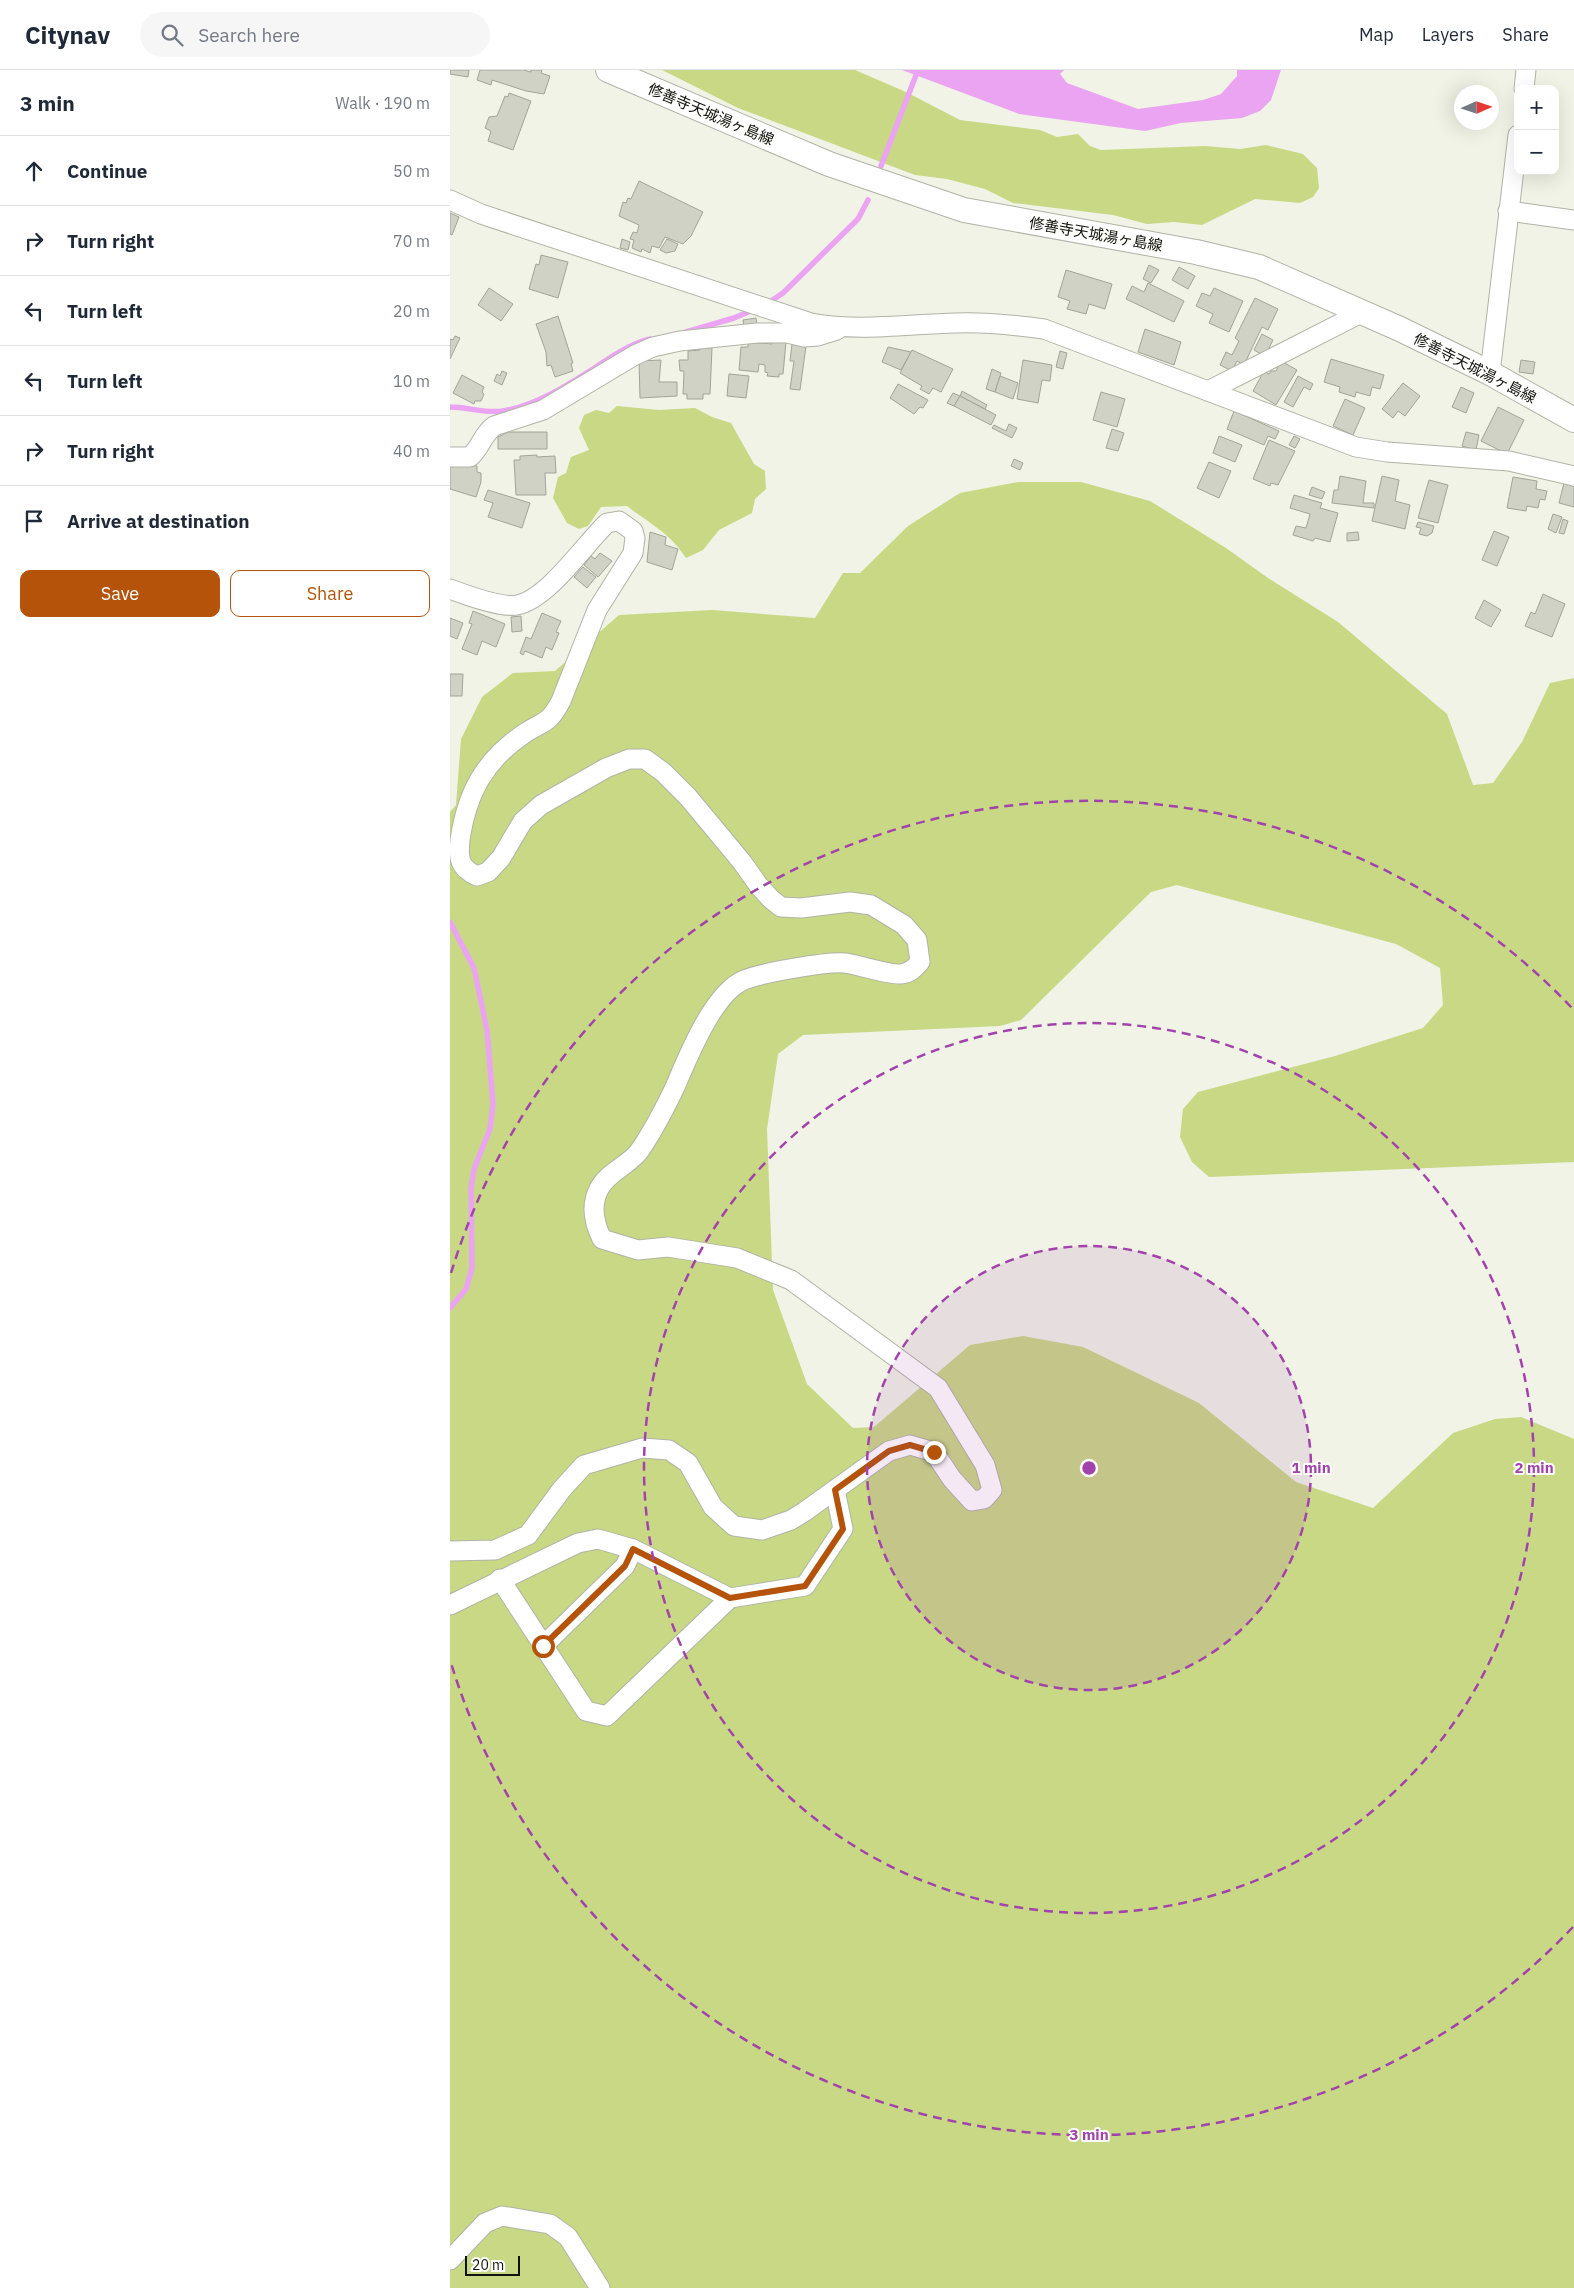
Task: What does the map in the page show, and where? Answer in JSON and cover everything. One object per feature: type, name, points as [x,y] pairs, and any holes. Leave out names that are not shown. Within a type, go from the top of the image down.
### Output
[{"type":"main road","name":"修善寺天城湯ヶ島線","points":[[608,70],[829,164],[964,210],[1196,252],[1259,267],[1363,312],[1490,373],[1574,420]]},
{"type":"street","points":[[1524,85],[1526,70]]},
{"type":"street","points":[[1490,373],[1514,165]]},
{"type":"street","points":[[450,200],[481,214],[811,323],[845,327],[1000,323],[1044,329],[1356,447],[1386,452],[1509,461],[1574,476]]},
{"type":"street","points":[[1508,211],[1574,220]]},
{"type":"street","points":[[1208,391],[1363,312]]},
{"type":"street","points":[[450,457],[470,456],[479,448],[487,430],[543,410],[635,355],[653,347],[680,341],[757,333],[787,333],[804,337],[818,336],[845,327]]},
{"type":"street","points":[[450,589],[501,604],[516,605],[529,601],[546,589],[607,523],[619,521],[633,531],[635,538],[633,553],[597,610],[561,701],[553,715],[498,754],[484,770],[466,807],[458,856],[466,871],[477,876],[488,872],[501,858],[523,821],[541,805],[606,768],[629,759],[645,759],[663,772],[688,797],[742,862],[759,886],[781,907],[801,908],[850,902],[871,905],[904,925],[917,940],[920,962],[912,970],[900,974],[844,963],[818,964],[744,980],[727,994],[709,1018],[688,1055],[674,1088],[639,1152],[600,1187],[594,1203],[595,1224],[602,1239],[638,1250],[668,1247],[737,1258],[791,1280],[938,1388],[985,1465],[992,1490],[984,1499],[972,1501],[952,1479],[934,1452],[910,1445],[889,1451],[791,1520],[762,1530],[734,1526],[713,1507],[688,1463],[669,1450],[642,1448],[584,1465],[562,1489],[528,1535],[495,1550],[450,1551]]},
{"type":"street","points":[[500,1580],[586,1711],[607,1716],[730,1598],[805,1586],[843,1529],[835,1490]]},
{"type":"street","points":[[450,1605],[578,1543],[598,1539],[633,1549],[730,1598]]},
{"type":"street","points":[[543,1646],[625,1566],[633,1549]]},
{"type":"street","points":[[450,2260],[485,2222],[502,2216],[550,2224],[568,2237],[600,2288]]},
{"type":"green space","points":[[662,70],[855,70],[906,92],[960,120],[1040,130],[1057,137],[1078,134],[1090,146],[1101,150],[1205,146],[1240,149],[1266,145],[1303,154],[1317,168],[1319,188],[1313,197],[1300,203],[1255,199],[1202,225],[1174,222],[1147,224],[1113,215],[1013,203],[985,189],[947,179],[915,175],[738,108]]},
{"type":"green space","points":[[617,406],[659,410],[695,408],[712,417],[731,423],[754,464],[765,471],[766,489],[755,499],[752,513],[719,530],[703,550],[686,558],[666,535],[627,506],[601,507],[588,526],[579,529],[567,523],[553,498],[558,477],[566,473],[571,457],[589,450],[579,428],[584,415],[596,410],[609,413]]},
{"type":"green space","points":[[1018,482],[1081,482],[1150,501],[1226,548],[1268,578],[1338,622],[1447,714],[1473,785],[1493,783],[1522,742],[1550,683],[1574,678],[1574,1162],[1209,1177],[1192,1162],[1180,1137],[1183,1109],[1198,1092],[1335,1056],[1423,1028],[1443,1005],[1440,968],[1396,944],[1177,885],[1151,892],[1021,1020],[1000,1026],[803,1035],[778,1054],[767,1129],[773,1290],[807,1384],[853,1428],[874,1427],[970,1345],[1023,1336],[1083,1347],[1199,1403],[1296,1482],[1373,1508],[1453,1433],[1495,1419],[1521,1417],[1574,1439],[1574,2288],[450,2288],[450,812],[456,805],[461,739],[482,697],[513,673],[555,671],[619,615],[712,610],[815,618],[843,573],[860,573],[908,526],[960,493]]},
{"type":"shaded area","points":[[902,70],[1064,70],[1060,74],[1067,83],[1138,109],[1203,100],[1221,94],[1237,76],[1237,70],[1281,70],[1271,100],[1260,111],[1242,118],[1181,123],[1145,131],[1019,114]]},
{"type":"building","points":[[450,70],[469,70],[468,77],[450,74]]},
{"type":"building","points":[[480,70],[524,70],[531,72],[531,70],[542,70],[541,73],[550,76],[544,94],[526,91],[492,80],[491,85],[477,80]]},
{"type":"building","points":[[509,93],[531,101],[513,150],[488,141],[491,131],[485,128],[489,117],[497,116],[505,96],[508,97]]},
{"type":"building","points":[[639,181],[703,212],[691,236],[683,244],[665,237],[659,248],[652,246],[650,253],[642,249],[641,252],[632,248],[634,240],[630,239],[633,232],[637,233],[639,225],[619,216],[623,202],[626,203],[628,198],[631,199]]},
{"type":"building","points":[[450,213],[459,217],[452,235],[450,234]]},
{"type":"building","points":[[622,239],[630,242],[628,250],[620,248]]},
{"type":"building","points":[[667,239],[678,244],[675,251],[666,253],[660,250]]},
{"type":"building","points":[[541,255],[568,262],[558,298],[529,289],[536,264],[539,265]]},
{"type":"building","points":[[1149,265],[1159,270],[1151,283],[1143,279]]},
{"type":"building","points":[[1179,267],[1195,276],[1188,289],[1172,280]]},
{"type":"building","points":[[1066,270],[1112,284],[1105,309],[1089,304],[1086,314],[1067,309],[1070,301],[1058,297]]},
{"type":"building","points":[[1148,283],[1184,301],[1174,322],[1126,299],[1132,286],[1144,292]]},
{"type":"building","points":[[489,288],[513,304],[501,321],[478,305]]},
{"type":"building","points":[[1214,288],[1243,301],[1229,332],[1209,323],[1213,314],[1196,306],[1202,293],[1210,296]]},
{"type":"building","points":[[1255,298],[1278,309],[1268,330],[1262,327],[1244,365],[1237,361],[1232,371],[1220,365],[1226,352],[1232,355],[1239,341],[1235,338]]},
{"type":"building","points":[[558,316],[573,363],[571,364],[573,371],[555,377],[551,365],[547,366],[546,352],[536,324]]},
{"type":"building","points":[[756,318],[757,324],[744,327],[743,320]]},
{"type":"building","points":[[1145,329],[1181,342],[1174,365],[1138,352]]},
{"type":"building","points":[[1262,334],[1273,340],[1267,352],[1261,354],[1254,350]]},
{"type":"building","points":[[455,336],[460,338],[450,359],[450,339],[453,340]]},
{"type":"building","points":[[772,341],[786,342],[783,374],[779,374],[779,377],[767,376],[768,373],[765,372],[765,365],[759,364],[758,372],[739,370],[741,347],[748,347],[748,342],[772,344]]},
{"type":"building","points":[[792,344],[806,346],[800,390],[790,389],[794,361],[790,361]]},
{"type":"building","points":[[888,347],[911,352],[901,370],[882,362]]},
{"type":"building","points":[[700,348],[712,348],[710,394],[703,394],[703,399],[687,399],[687,394],[683,394],[684,371],[680,371],[679,360],[688,360],[688,351],[700,350]]},
{"type":"building","points":[[912,350],[953,369],[941,392],[933,388],[929,394],[920,389],[922,386],[900,373]]},
{"type":"building","points":[[1060,351],[1067,353],[1063,369],[1056,367]]},
{"type":"building","points":[[1331,359],[1384,375],[1380,389],[1372,387],[1370,396],[1356,392],[1355,397],[1339,392],[1340,387],[1324,382]]},
{"type":"building","points":[[661,360],[659,382],[677,382],[677,396],[640,398],[639,361]]},
{"type":"building","points":[[1023,360],[1052,365],[1050,381],[1042,380],[1038,403],[1017,399]]},
{"type":"building","points":[[1521,360],[1535,362],[1533,374],[1519,372]]},
{"type":"building","points":[[1281,361],[1297,370],[1276,405],[1253,391],[1264,371],[1269,374],[1271,371],[1276,371]]},
{"type":"building","points":[[992,369],[1001,373],[995,392],[986,389]]},
{"type":"building","points":[[502,371],[507,373],[502,385],[494,381],[497,374],[500,376]]},
{"type":"building","points":[[729,374],[749,376],[746,398],[727,396]]},
{"type":"building","points":[[462,375],[484,387],[481,401],[475,401],[474,404],[453,393]]},
{"type":"building","points":[[1000,376],[1018,383],[1013,399],[995,392]]},
{"type":"building","points":[[1298,376],[1313,384],[1310,390],[1304,387],[1293,407],[1284,402]]},
{"type":"building","points":[[1403,383],[1420,396],[1405,416],[1398,411],[1393,418],[1382,409]]},
{"type":"building","points":[[898,384],[928,400],[923,408],[920,407],[914,414],[890,398]]},
{"type":"building","points":[[1461,387],[1474,393],[1466,413],[1452,407]]},
{"type":"building","points":[[962,391],[987,405],[985,409],[960,396]]},
{"type":"building","points":[[1101,392],[1125,399],[1117,427],[1093,420]]},
{"type":"building","points":[[953,393],[960,396],[954,406],[947,403]]},
{"type":"building","points":[[960,396],[996,415],[991,425],[954,406]]},
{"type":"building","points":[[1345,399],[1365,408],[1353,435],[1333,426]]},
{"type":"building","points":[[1498,407],[1524,420],[1507,454],[1481,441]]},
{"type":"building","points":[[1234,411],[1279,431],[1275,439],[1268,436],[1264,445],[1227,429]]},
{"type":"building","points":[[1009,424],[1017,428],[1012,438],[992,428],[994,425],[1006,431]]},
{"type":"building","points":[[1112,429],[1124,433],[1118,451],[1106,448]]},
{"type":"building","points":[[508,432],[547,432],[547,449],[498,449],[498,437]]},
{"type":"building","points":[[1466,432],[1479,435],[1476,450],[1462,446]]},
{"type":"building","points":[[1219,436],[1242,445],[1235,462],[1213,453]]},
{"type":"building","points":[[1294,436],[1300,439],[1295,448],[1289,445]]},
{"type":"building","points":[[1269,440],[1295,451],[1278,485],[1271,483],[1270,486],[1253,479]]},
{"type":"building","points":[[537,455],[537,457],[555,456],[556,473],[545,473],[546,495],[516,495],[514,460],[520,460],[520,456]]},
{"type":"building","points":[[1014,459],[1023,463],[1020,470],[1011,466]]},
{"type":"building","points":[[1209,462],[1231,471],[1219,498],[1197,488]]},
{"type":"building","points":[[450,463],[477,466],[477,472],[481,473],[481,482],[476,497],[450,489]]},
{"type":"building","points":[[1340,476],[1366,481],[1363,503],[1374,503],[1374,508],[1332,503],[1334,490],[1338,490]]},
{"type":"building","points":[[1382,476],[1399,480],[1395,501],[1410,505],[1405,529],[1372,521]]},
{"type":"building","points":[[1513,477],[1537,481],[1536,489],[1547,491],[1545,500],[1540,499],[1538,508],[1527,506],[1526,511],[1507,508]]},
{"type":"building","points":[[1429,480],[1448,485],[1438,523],[1418,518]]},
{"type":"building","points":[[1564,483],[1574,486],[1574,507],[1559,503]]},
{"type":"building","points":[[1312,487],[1325,492],[1322,499],[1309,495]]},
{"type":"building","points":[[488,490],[530,503],[522,528],[488,517],[493,503],[484,500]]},
{"type":"building","points":[[1294,495],[1322,503],[1320,508],[1338,513],[1330,542],[1315,538],[1313,541],[1293,535],[1296,526],[1306,528],[1310,514],[1290,508]]},
{"type":"building","points":[[1553,514],[1562,517],[1556,533],[1548,529]]},
{"type":"building","points":[[1563,519],[1568,521],[1564,534],[1559,533]]},
{"type":"building","points":[[1418,522],[1434,526],[1432,533],[1427,536],[1419,534],[1421,528],[1416,527]]},
{"type":"building","points":[[1494,531],[1509,537],[1497,566],[1482,560]]},
{"type":"building","points":[[650,532],[666,537],[665,545],[678,549],[672,570],[647,562]]},
{"type":"building","points":[[1358,532],[1359,540],[1347,541],[1347,533]]},
{"type":"building","points":[[600,553],[612,561],[598,577],[584,565],[591,556],[595,559]]},
{"type":"building","points":[[583,567],[596,577],[587,588],[574,577]]},
{"type":"building","points":[[1543,594],[1565,604],[1552,637],[1525,626],[1531,612],[1535,614]]},
{"type":"building","points":[[1484,600],[1501,610],[1491,627],[1475,618]]},
{"type":"building","points":[[473,611],[505,624],[496,647],[482,641],[477,655],[462,649],[472,624],[469,623]]},
{"type":"building","points":[[542,613],[561,621],[556,632],[559,633],[552,650],[546,647],[542,658],[525,651],[523,655],[520,653],[526,637],[531,639]]},
{"type":"building","points":[[521,616],[522,631],[512,632],[511,617]]},
{"type":"building","points":[[450,618],[463,623],[457,639],[450,636]]},
{"type":"building","points":[[450,674],[463,674],[462,696],[450,696]]},
{"type":"waterway","points":[[881,166],[918,70]]},
{"type":"waterway","points":[[768,303],[783,293],[858,219],[868,200]]},
{"type":"waterway","points":[[686,332],[734,318],[753,310]]},
{"type":"waterway","points":[[450,407],[497,412],[528,404],[563,387],[629,347],[650,339]]},
{"type":"waterway","points":[[450,922],[474,968],[487,1030],[493,1104],[490,1129],[474,1169],[471,1188],[472,1268],[466,1289],[450,1308]]},
{"type":"route","points":[[543,1646],[625,1566],[633,1549],[730,1598],[805,1586],[843,1529],[835,1490],[889,1451],[910,1445],[934,1452]]}]
